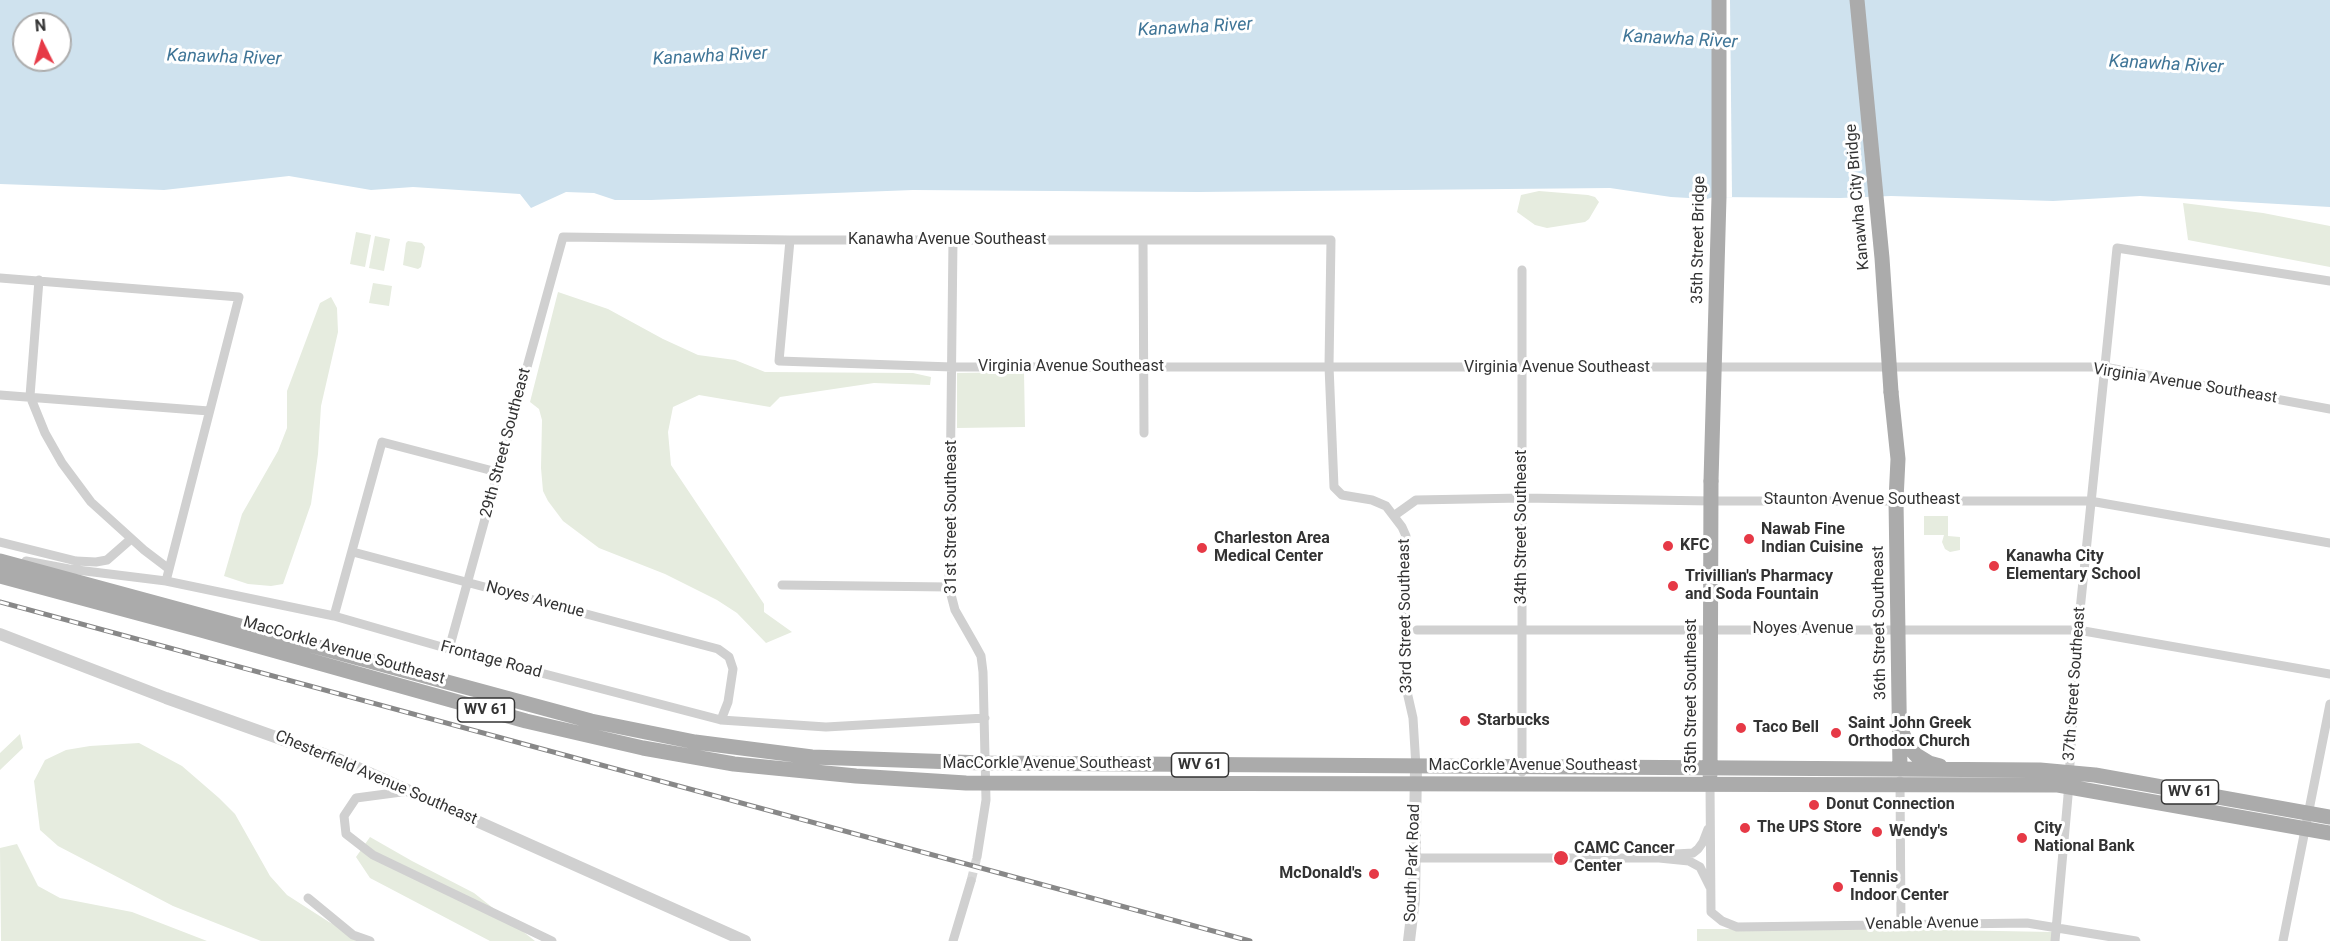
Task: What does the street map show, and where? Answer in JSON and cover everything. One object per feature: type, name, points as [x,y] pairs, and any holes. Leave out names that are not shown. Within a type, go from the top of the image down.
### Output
[{"type":"main road","name":"35th Street Bridge","points":[[1711,481],[1719,197],[1719,0]]},
{"type":"main road","name":"Kanawha City Bridge","points":[[1857,0],[1880,235],[1891,392]]},
{"type":"main road","name":"36th Street Southeast","points":[[1891,392],[1898,459],[1896,500],[1900,769]]},
{"type":"main road","name":"35th Street Southeast","points":[[1710,784],[1711,481]]},
{"type":"main road","name":"MacCorkle Avenue Southeast","points":[[0,561],[591,721],[695,742],[812,757],[984,763],[1955,769],[2069,779],[2330,817]]},
{"type":"main road","name":"MacCorkle Avenue Southeast","points":[[0,576],[526,721],[643,748],[734,764],[856,776],[984,782],[1900,786],[2038,784],[2069,779],[2330,833]]},
{"type":"main road","points":[[1899,722],[1905,740],[1916,755],[1929,763],[1955,769]]},
{"type":"street","name":"Kanawha Avenue Southeast","points":[[563,237],[790,240],[1332,240]]},
{"type":"street","name":"29th Street Southeast","points":[[448,649],[469,582],[497,472],[563,237]]},
{"type":"street","name":"Virginia Avenue Southeast","points":[[790,240],[779,361],[952,367],[2104,367],[2330,409]]},
{"type":"street","name":"31st Street Southeast","points":[[953,240],[950,586],[955,610],[981,656],[985,718],[986,800],[977,858]]},
{"type":"street","points":[[1143,240],[1144,433]]},
{"type":"street","name":"33rd Street Southeast","points":[[1332,240],[1329,366],[1334,487],[1342,495],[1378,502],[1395,515],[1402,526],[1407,546],[1405,683],[1413,718],[1416,784]]},
{"type":"street","name":"37th Street Southeast","points":[[2055,941],[2069,779],[2078,630],[2117,248],[2330,281]]},
{"type":"street","name":"34th Street Southeast","points":[[1522,270],[1522,784]]},
{"type":"street","points":[[0,278],[239,297],[166,581]]},
{"type":"street","points":[[39,280],[30,396],[45,433],[77,486],[91,502],[131,539],[169,569]]},
{"type":"street","points":[[0,395],[209,411]]},
{"type":"street","points":[[334,616],[382,442],[497,472]]},
{"type":"street","name":"Staunton Avenue Southeast","points":[[1395,515],[1416,500],[1522,498],[1711,501],[2090,501],[2330,543]]},
{"type":"street","points":[[0,542],[76,561],[96,562],[107,560],[131,539]]},
{"type":"street","name":"Noyes Avenue","points":[[352,552],[718,649],[729,657],[733,669],[728,702],[721,720]]},
{"type":"street","name":"Frontage Road","points":[[0,556],[69,569],[166,581],[334,616],[448,649],[721,720],[826,727],[985,718]]},
{"type":"street","points":[[782,585],[950,586]]},
{"type":"street","name":"Noyes Avenue","points":[[1417,630],[1899,628],[2078,630],[2330,674]]},
{"type":"street","name":"Chesterfield Avenue Southeast","points":[[0,634],[166,698],[340,760],[745,941]]},
{"type":"street","points":[[2283,941],[2330,704]]},
{"type":"street","name":"36th Street Southeast","points":[[1900,769],[1901,925]]},
{"type":"street","name":"South Park Road","points":[[1409,941],[1414,899],[1416,784]]},
{"type":"street","name":"35th Street Southeast","points":[[1710,784],[1711,912]]},
{"type":"street","points":[[409,791],[356,798],[344,816],[346,834],[373,855],[552,941]]},
{"type":"street","points":[[1659,858],[1667,854],[1693,853],[1703,842],[1710,820]]},
{"type":"street","points":[[1415,858],[1659,858],[1695,863],[1700,867],[1711,890]]},
{"type":"street","points":[[953,941],[971,881]]},
{"type":"street","points":[[308,898],[353,935],[370,941]]},
{"type":"street","name":"Venable Avenue","points":[[1711,912],[1722,921],[1737,927],[2027,923],[2136,941]]},
{"type":"shaded area","points":[[1539,191],[1588,195],[1595,197],[1599,202],[1585,222],[1547,228],[1535,225],[1517,212],[1521,195]]},
{"type":"shaded area","points":[[2183,203],[2263,213],[2330,226],[2330,267],[2188,240]]},
{"type":"shaded area","points":[[356,232],[371,235],[365,267],[350,264]]},
{"type":"shaded area","points":[[375,236],[390,239],[384,271],[369,268]]},
{"type":"shaded area","points":[[408,241],[422,243],[425,247],[421,267],[418,269],[403,265]]},
{"type":"shaded area","points":[[373,283],[392,286],[389,306],[369,303]]},
{"type":"shaded area","points":[[558,292],[608,309],[698,355],[735,360],[765,372],[913,373],[931,377],[930,385],[874,383],[780,397],[770,407],[699,395],[673,407],[668,432],[671,465],[764,604],[764,612],[792,632],[766,643],[737,613],[717,600],[665,574],[599,548],[563,521],[548,501],[543,491],[541,468],[542,420],[539,409],[530,402]]},
{"type":"shaded area","points":[[331,297],[337,308],[338,332],[321,406],[318,454],[311,504],[283,584],[271,586],[248,584],[224,576],[242,514],[278,451],[287,428],[287,391],[320,303]]},
{"type":"shaded area","points":[[1024,372],[1025,427],[957,428],[957,373]]},
{"type":"shaded area","points":[[1924,516],[1948,516],[1948,536],[1960,537],[1960,550],[1950,552],[1945,549],[1942,542],[1944,535],[1924,535]]},
{"type":"shaded area","points":[[20,734],[23,748],[0,770],[0,753]]},
{"type":"shaded area","points":[[139,743],[182,766],[235,814],[270,876],[287,895],[329,922],[369,941],[261,941],[173,906],[58,846],[40,830],[34,781],[45,760],[66,750]]},
{"type":"shaded area","points":[[370,837],[474,893],[535,941],[490,941],[370,878],[356,857]]},
{"type":"shaded area","points":[[17,844],[38,886],[60,898],[132,912],[207,941],[1,941],[0,848]]},
{"type":"shaded area","points":[[1697,929],[2052,932],[2051,941],[1697,941]]},
{"type":"water","name":"Kanawha River","points":[[0,0],[2330,0],[2330,207],[2140,196],[2053,201],[1891,196],[1713,197],[1707,199],[1671,197],[1610,188],[1198,192],[913,190],[651,200],[615,200],[594,193],[566,192],[531,208],[520,194],[413,187],[371,190],[289,176],[164,190],[0,184]]},
{"type":"pier","points":[[1714,0],[1730,0],[1732,197],[1713,197]]},
{"type":"tunnel","points":[[971,881],[977,857]]},
{"type":"railway","points":[[0,602],[1250,941]]},
{"type":"place","name":"Nawab Fine Indian Cuisine","points":[[1749,539]]},
{"type":"place","name":"KFC","points":[[1668,546]]},
{"type":"place","name":"Charleston Area Medical Center","points":[[1202,548]]},
{"type":"place","name":"Kanawha City Elementary School","points":[[1994,566]]},
{"type":"place","name":"Trivillian's Pharmacy and Soda Fountain","points":[[1673,586]]},
{"type":"place","name":"Starbucks","points":[[1465,721]]},
{"type":"place","name":"Taco Bell","points":[[1741,728]]},
{"type":"place","name":"Saint John Greek Orthodox Church","points":[[1836,733]]},
{"type":"place","name":"Donut Connection","points":[[1814,805]]},
{"type":"place","name":"The UPS Store","points":[[1745,828]]},
{"type":"place","name":"Wendy's","points":[[1877,832]]},
{"type":"place","name":"City National Bank","points":[[2022,838]]},
{"type":"place","name":"CAMC Cancer Center","points":[[1561,858]]},
{"type":"place","name":"McDonald's","points":[[1374,874]]},
{"type":"place","name":"Tennis Indoor Center","points":[[1838,887]]}]
